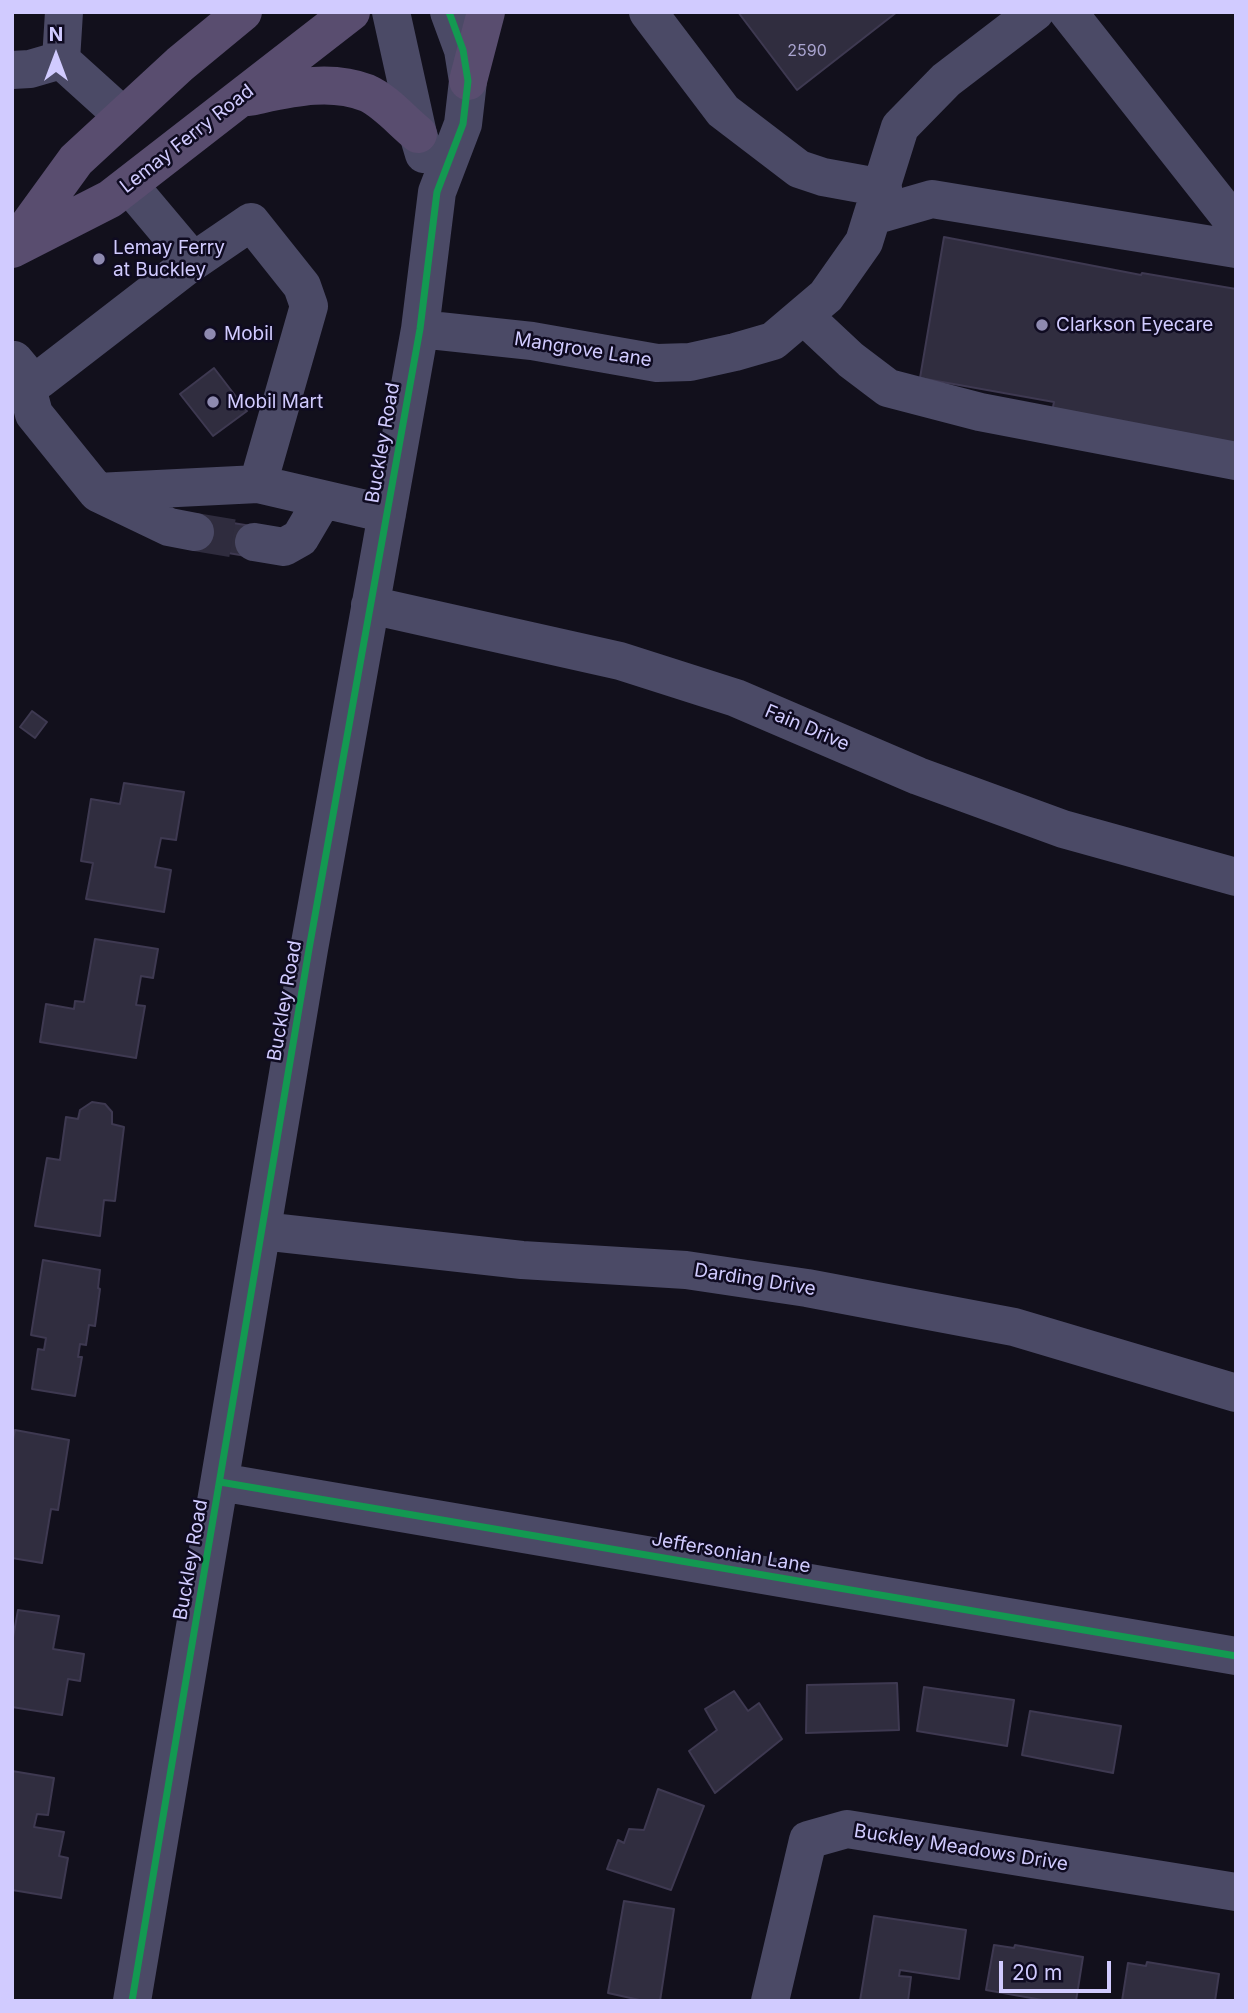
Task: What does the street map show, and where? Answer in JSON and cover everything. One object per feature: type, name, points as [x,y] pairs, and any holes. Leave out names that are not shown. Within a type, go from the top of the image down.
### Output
[{"type":"main road","name":"Lemay Ferry Road","points":[[12,248],[76,160],[180,64],[243,12]]},
{"type":"main road","name":"Lemay Ferry Road","points":[[12,248],[110,199],[351,12]]},
{"type":"main road","points":[[468,81],[486,12]]},
{"type":"main road","points":[[240,98],[297,87],[335,85],[369,94],[418,134]]},
{"type":"street","points":[[61,60],[64,12]]},
{"type":"street","name":"Buckley Road","points":[[391,12],[418,134],[437,192]]},
{"type":"street","name":"Buckley Road","points":[[132,2001],[370,604],[420,329],[437,192],[463,124],[468,81],[463,50],[449,12]]},
{"type":"street","points":[[648,12],[723,111],[799,169],[878,202],[932,199],[1236,249]]},
{"type":"street","name":"Mangrove Lane","points":[[420,329],[532,341],[657,363],[735,352],[773,341],[826,296],[864,242],[900,127],[946,80],[1035,12]]},
{"type":"street","points":[[1068,12],[1236,225]]},
{"type":"street","points":[[12,70],[30,69],[61,60]]},
{"type":"street","points":[[61,60],[123,116]]},
{"type":"street","points":[[129,185],[182,248],[188,265]]},
{"type":"street","points":[[21,368],[39,380],[188,265],[251,222],[302,286],[309,306],[258,484]]},
{"type":"street","points":[[804,316],[851,360],[888,388],[980,412],[1236,461]]},
{"type":"street","points":[[21,368],[34,414],[97,492],[169,527],[195,532]]},
{"type":"street","points":[[97,492],[258,484],[387,514]]},
{"type":"street","points":[[254,542],[284,547],[300,538],[323,499]]},
{"type":"street","name":"Fain Drive","points":[[370,604],[633,665],[736,698],[918,776],[1063,829],[1236,877]]},
{"type":"street","name":"Darding Drive","points":[[262,1231],[522,1260],[686,1270],[807,1288],[1014,1326],[1236,1393]]},
{"type":"street","name":"Jeffersonian Lane","points":[[220,1482],[1236,1656]]},
{"type":"street","name":"Buckley Meadows Drive","points":[[770,2001],[808,1840],[847,1829],[1236,1892]]},
{"type":"building","points":[[738,12],[897,12],[797,90]]},
{"type":"building","points":[[944,237],[1141,275],[1142,273],[1236,289],[1236,444],[1052,412],[1054,402],[920,378]]},
{"type":"building","name":"Mobil Mart","points":[[214,368],[247,411],[213,436],[180,394]]},
{"type":"building","points":[[197,517],[257,527],[252,557],[192,547]]},
{"type":"building","points":[[32,711],[47,722],[35,738],[20,727]]},
{"type":"building","points":[[124,783],[184,792],[176,840],[161,838],[155,867],[171,870],[164,912],[86,899],[93,863],[81,861],[91,799],[120,804]]},
{"type":"building","points":[[95,939],[158,949],[153,978],[141,976],[136,1005],[145,1006],[136,1058],[40,1042],[46,1004],[74,1009],[75,1001],[84,1002]]},
{"type":"building","points":[[92,1102],[105,1104],[112,1112],[112,1124],[124,1127],[115,1201],[104,1200],[100,1236],[35,1226],[47,1158],[60,1160],[66,1117],[78,1119],[80,1110]]},
{"type":"building","points":[[43,1260],[100,1270],[95,1326],[89,1325],[86,1345],[80,1344],[78,1357],[82,1357],[75,1396],[32,1389],[38,1349],[44,1350],[46,1338],[31,1335]]},
{"type":"building","points":[[15,1430],[69,1440],[58,1510],[51,1509],[42,1563],[12,1558],[12,1444]]},
{"type":"building","points":[[18,1610],[59,1616],[53,1649],[84,1654],[80,1681],[68,1679],[62,1715],[12,1707],[12,1643]]},
{"type":"building","points":[[897,1683],[899,1730],[806,1733],[807,1685]]},
{"type":"building","points":[[924,1687],[1014,1700],[1007,1746],[917,1731]]},
{"type":"building","points":[[734,1691],[748,1711],[759,1703],[782,1739],[715,1793],[689,1751],[717,1730],[705,1709]]},
{"type":"building","points":[[1030,1711],[1121,1726],[1113,1773],[1022,1755]]},
{"type":"building","points":[[12,1771],[54,1778],[48,1815],[37,1814],[34,1827],[64,1832],[59,1856],[68,1858],[61,1898],[12,1890]]},
{"type":"building","points":[[658,1789],[704,1806],[671,1890],[607,1869],[618,1840],[624,1843],[629,1829],[644,1830]]},
{"type":"building","points":[[624,1901],[674,1909],[660,2001],[644,2001],[608,1993]]},
{"type":"building","points":[[874,1916],[966,1930],[959,1979],[900,1970],[899,1976],[911,1977],[908,2001],[860,2001]]},
{"type":"building","points":[[994,1945],[1014,1948],[1015,1945],[1083,1957],[1076,2001],[1048,2001],[986,1990]]},
{"type":"building","points":[[1147,1962],[1219,1974],[1215,2001],[1122,2001],[1128,1963],[1146,1966]]},
{"type":"tunnel","points":[[195,532],[254,542]]},
{"type":"cycle path","points":[[132,2001],[309,949],[420,329],[437,192],[463,124],[468,81],[463,50],[449,12]]},
{"type":"cycle path","points":[[220,1482],[1236,1656]]},
{"type":"place","name":"Lemay Ferry at Buckley","points":[[99,259]]},
{"type":"place","name":"Clarkson Eyecare","points":[[1042,325]]},
{"type":"place","name":"Mobil","points":[[210,334]]},
{"type":"place","name":"Mobil Mart","points":[[213,402]]}]
